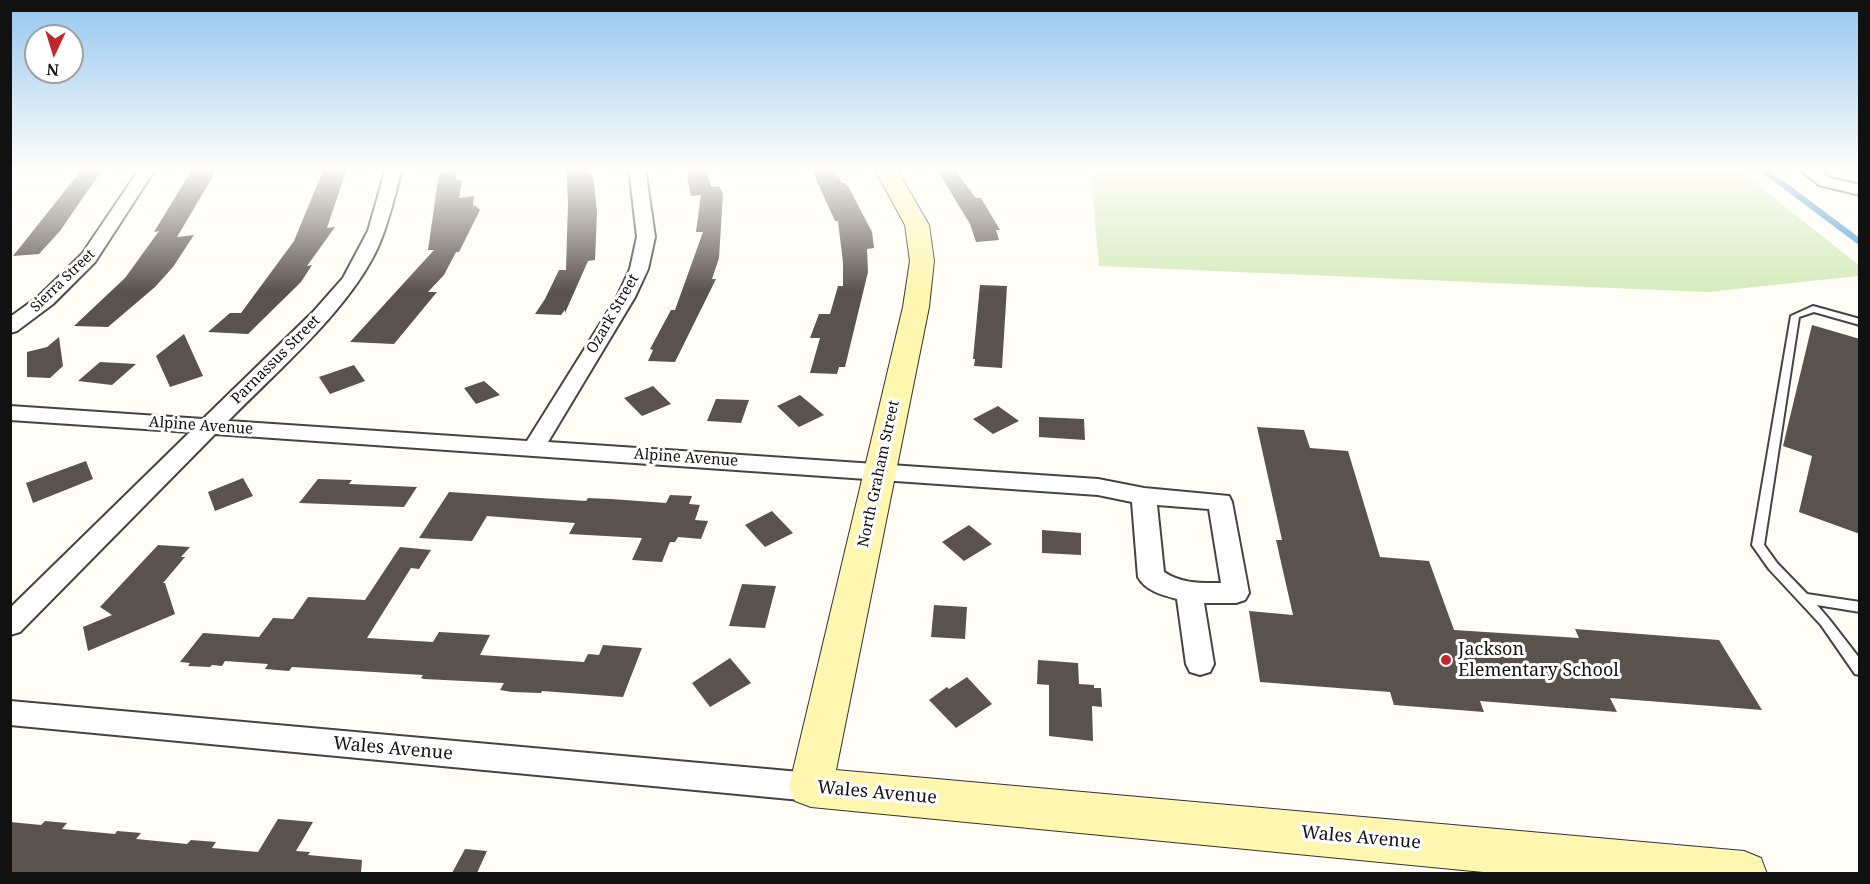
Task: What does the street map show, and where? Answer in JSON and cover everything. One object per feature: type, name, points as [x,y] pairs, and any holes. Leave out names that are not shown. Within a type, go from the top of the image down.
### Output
[{"type":"main road","name":"North Graham Street","points":[[811,787],[916,307],[922,261],[917,225],[908,209]]},
{"type":"main road","name":"Wales Avenue","points":[[811,787],[1744,873]]},
{"type":"street","name":"Sierra Street","points":[[10,327],[46,300],[89,258],[121,209]]},
{"type":"street","name":"Parnassus Street","points":[[10,625],[320,316],[357,273],[376,234],[383,209]]},
{"type":"street","name":"Ozark Street","points":[[534,447],[626,297],[639,269],[646,237],[642,209]]},
{"type":"street","name":"Alpine Avenue","points":[[10,413],[1098,487],[1143,496],[1220,502],[1236,593],[1189,592]]},
{"type":"street","points":[[1143,496],[1151,577],[1165,586],[1189,592],[1200,664]]},
{"type":"street","name":"Wales Avenue","points":[[10,713],[811,787]]},
{"type":"lane","points":[[1860,322],[1813,309],[1795,316],[1758,545],[1773,566],[1806,599],[1860,670]]},
{"type":"lane","points":[[1806,599],[1860,607]]},
{"type":"green space","points":[[1094,209],[1788,209],[1859,265],[1859,276],[1707,292],[1099,266]]},
{"type":"building","points":[[50,209],[75,209],[60,231],[39,254],[13,256]]},
{"type":"building","points":[[168,209],[193,209],[177,237],[194,235],[173,267],[155,287],[108,327],[74,326],[125,278],[159,231],[154,232]]},
{"type":"building","points":[[307,209],[333,209],[327,228],[335,227],[307,266],[312,265],[301,282],[248,334],[208,332],[230,313],[241,313],[294,241]]},
{"type":"building","points":[[434,209],[480,210],[459,252],[456,252],[444,275],[428,292],[437,292],[394,344],[350,342],[434,250],[428,250]]},
{"type":"building","points":[[568,209],[597,209],[595,260],[588,261],[565,313],[565,310],[561,315],[535,314],[559,270],[566,270]]},
{"type":"building","points":[[699,209],[722,209],[719,258],[712,279],[716,279],[675,362],[648,361],[653,350],[650,349],[671,310],[675,310],[703,232],[696,232]]},
{"type":"building","points":[[830,209],[860,209],[872,232],[874,248],[867,249],[868,272],[845,367],[839,367],[837,374],[810,373],[820,338],[810,338],[819,314],[830,314],[838,286],[843,286],[838,221],[835,221]]},
{"type":"building","points":[[961,209],[988,209],[1000,230],[996,230],[999,240],[976,242],[970,224]]},
{"type":"building","points":[[980,285],[1007,286],[1002,368],[974,366]]},
{"type":"building","points":[[1812,325],[1860,339],[1860,534],[1799,512],[1812,456],[1783,446]]},
{"type":"building","points":[[184,334],[203,376],[170,387],[156,356]]},
{"type":"building","points":[[59,337],[63,366],[50,378],[27,377],[27,352],[47,347]]},
{"type":"building","points":[[100,362],[136,364],[112,385],[78,381]]},
{"type":"building","points":[[354,365],[365,381],[330,394],[319,377]]},
{"type":"building","points":[[484,381],[500,395],[476,404],[464,388]]},
{"type":"building","points":[[653,386],[671,404],[642,416],[624,398]]},
{"type":"building","points":[[800,395],[824,415],[799,427],[777,406]]},
{"type":"building","points":[[716,399],[749,400],[741,423],[707,421]]},
{"type":"building","points":[[998,406],[1019,421],[993,434],[973,419]]},
{"type":"building","points":[[1039,417],[1084,419],[1085,440],[1039,437]]},
{"type":"building","name":"Jackson Elementary School","points":[[1257,427],[1304,430],[1310,448],[1348,451],[1380,557],[1429,561],[1454,630],[1579,638],[1575,629],[1719,640],[1762,710],[1610,698],[1617,712],[1480,701],[1484,712],[1394,705],[1390,692],[1260,682],[1249,611],[1293,615],[1276,540],[1282,540]]},
{"type":"building","points":[[86,461],[93,479],[33,503],[26,483]]},
{"type":"building","points":[[243,478],[253,496],[215,511],[208,492]]},
{"type":"building","points":[[318,479],[352,480],[349,484],[417,487],[404,507],[299,503]]},
{"type":"building","points":[[449,492],[586,501],[588,498],[666,503],[670,495],[692,496],[689,504],[700,505],[695,520],[708,521],[701,539],[678,537],[675,542],[670,542],[662,562],[632,560],[642,538],[569,534],[575,523],[487,516],[472,541],[419,538]]},
{"type":"building","points":[[772,511],[793,533],[765,547],[745,525]]},
{"type":"building","points":[[969,525],[992,544],[964,561],[942,542]]},
{"type":"building","points":[[1042,530],[1081,533],[1081,555],[1042,553]]},
{"type":"building","points":[[158,545],[190,547],[181,557],[185,557],[163,583],[165,583],[175,614],[88,651],[83,627],[112,615],[100,607]]},
{"type":"building","points":[[400,547],[431,550],[419,569],[411,568],[367,638],[433,642],[439,632],[490,635],[480,655],[584,662],[588,654],[599,655],[603,645],[642,648],[623,697],[542,691],[541,693],[512,692],[500,690],[504,683],[424,679],[421,678],[423,675],[292,667],[289,671],[265,669],[268,664],[225,661],[222,666],[188,666],[190,663],[180,662],[203,633],[259,637],[273,618],[293,619],[308,597],[365,600]]},
{"type":"building","points":[[742,584],[776,586],[765,628],[729,626]]},
{"type":"building","points":[[934,605],[967,607],[965,639],[931,637]]},
{"type":"building","points":[[730,658],[751,683],[710,707],[692,683]]},
{"type":"building","points":[[1038,660],[1078,663],[1079,684],[1101,688],[1102,707],[1092,706],[1093,741],[1049,736],[1049,685],[1037,684]]},
{"type":"building","points":[[967,677],[992,704],[956,728],[929,700],[947,687],[949,689]]},
{"type":"building","points":[[278,819],[313,822],[296,851],[310,852],[308,855],[362,860],[361,873],[10,873],[10,822],[41,825],[45,821],[67,823],[62,829],[115,834],[117,831],[141,833],[136,839],[187,844],[191,840],[216,842],[212,848],[258,852]]},
{"type":"building","points":[[465,849],[487,851],[477,873],[452,873]]},
{"type":"waterway","points":[[1816,209],[1860,242]]},
{"type":"place","name":"Jackson Elementary School","points":[[1446,660]]}]
